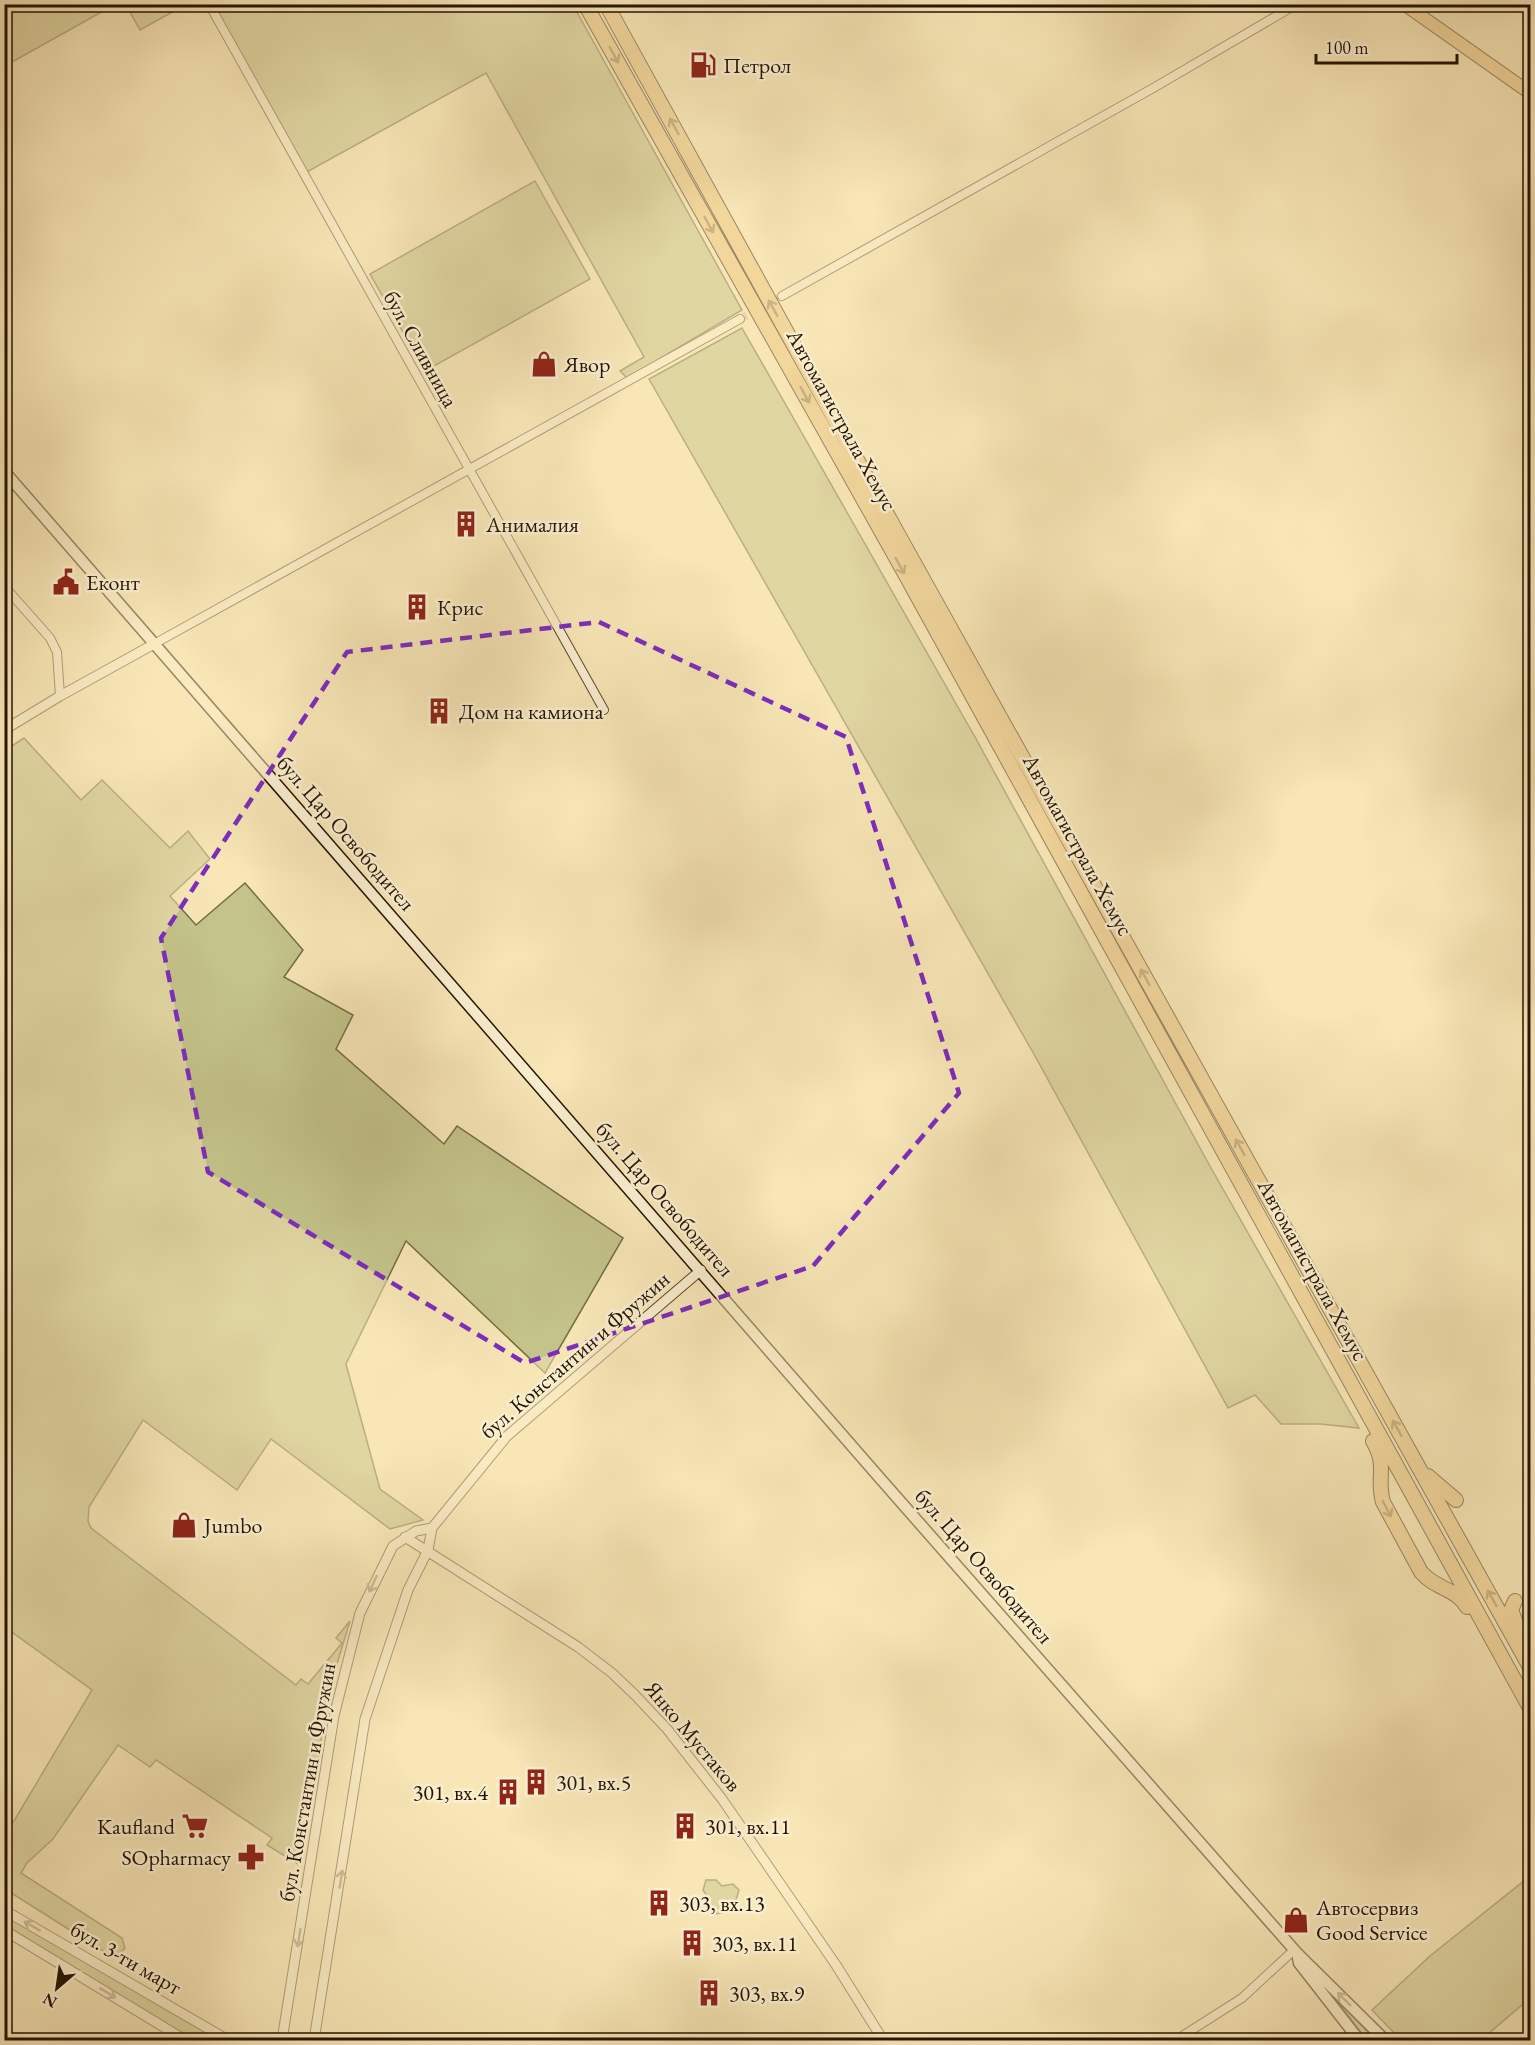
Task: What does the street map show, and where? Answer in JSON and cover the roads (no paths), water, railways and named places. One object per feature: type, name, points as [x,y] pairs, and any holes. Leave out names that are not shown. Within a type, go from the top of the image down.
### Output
[{"type":"highway","name":"Автомагистрала Хемус","points":[[585,4],[897,560],[1530,1708]]},
{"type":"highway","name":"Автомагистрала Хемус","points":[[606,4],[899,536],[1530,1667]]},
{"type":"highway","points":[[1318,1322],[1316,1338],[1381,1456],[1383,1502],[1417,1565],[1430,1581],[1451,1590],[1462,1599],[1496,1660],[1521,1690]]},
{"type":"highway","points":[[1418,1466],[1456,1500]]},
{"type":"highway","points":[[1515,1600],[1511,1610],[1514,1622],[1530,1654]]},
{"type":"main road","points":[[1404,4],[1530,93]]},
{"type":"main road","name":"бул. Цар Освободител","points":[[4,471],[1296,1951],[1385,2040]]},
{"type":"main road","name":"бул. Цар Освободител","points":[[1296,1951],[1299,1963],[1359,2040]]},
{"type":"street","name":"бул. Сливница","points":[[208,4],[604,710]]},
{"type":"street","points":[[782,296],[1155,87],[1297,4]]},
{"type":"street","points":[[4,730],[60,696],[740,319]]},
{"type":"street","points":[[4,586],[50,638],[57,651],[60,696]]},
{"type":"street","name":"бул. Константин и Фружин","points":[[314,2040],[365,1719],[408,1590],[428,1550],[432,1528],[507,1436],[701,1270]]},
{"type":"street","points":[[405,1537],[416,1531],[432,1528]]},
{"type":"street","name":"бул. Константин и Фружин","points":[[283,2036],[334,1716],[360,1612],[393,1546],[405,1537]]},
{"type":"street","name":"Янко Мустаков","points":[[405,1537],[612,1672],[667,1729],[744,1830],[884,2040]]},
{"type":"street","name":"бул. 3-ти март","points":[[4,1910],[228,2040]]},
{"type":"street","name":"бул. 3-ти март","points":[[4,1930],[185,2040]]},
{"type":"street","points":[[1176,2040],[1242,1998],[1296,1951]]},
{"type":"street","points":[[277,2040],[283,2036]]},
{"type":"tunnel","points":[[740,319],[782,296]]},
{"type":"place","name":"Петрол","points":[[703,65]]},
{"type":"place","name":"Явор","points":[[544,364]]},
{"type":"place","name":"Анималия","points":[[466,524]]},
{"type":"place","name":"Еконт","points":[[66,582]]},
{"type":"place","name":"Крис","points":[[417,607]]},
{"type":"place","name":"Дом на камиона","points":[[439,711]]},
{"type":"place","name":"Jumbo","points":[[184,1525]]},
{"type":"place","name":"301, вх.5","points":[[536,1782]]},
{"type":"place","name":"301, вх.4","points":[[508,1792]]},
{"type":"place","name":"Kaufland","points":[[195,1826]]},
{"type":"place","name":"301, вх.11","points":[[685,1826]]},
{"type":"place","name":"SOpharmacy","points":[[251,1857]]},
{"type":"place","name":"303, вх.13","points":[[659,1903]]},
{"type":"place","name":"Автосервиз Good Service","points":[[1296,1920]]},
{"type":"place","name":"303, вх.11","points":[[692,1943]]},
{"type":"place","name":"303, вх.9","points":[[709,1993]]}]
